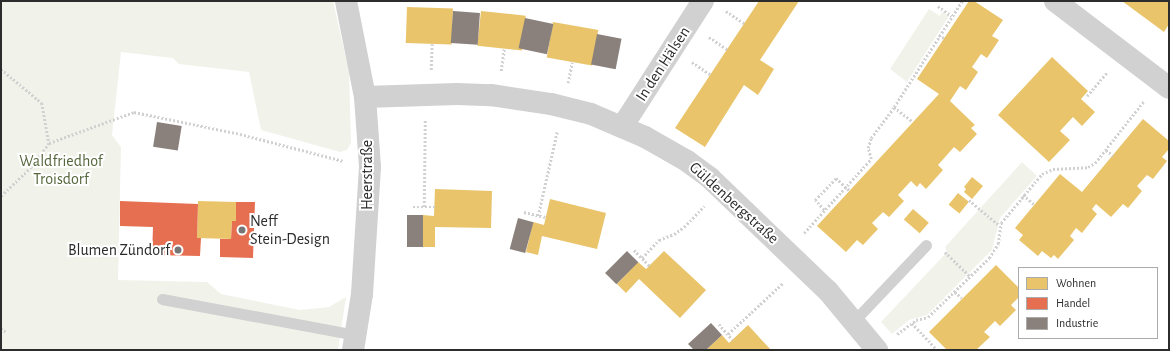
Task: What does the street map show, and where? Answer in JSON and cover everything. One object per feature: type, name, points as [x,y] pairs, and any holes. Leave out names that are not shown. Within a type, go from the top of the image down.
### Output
[{"type":"street","name":"Heerstraße","points":[[346,1],[366,97],[370,167],[363,286],[355,342]]},
{"type":"street","name":"In den Hälsen","points":[[622,127],[704,1]]},
{"type":"street","points":[[1055,1],[1165,84]]},
{"type":"street","name":"Güldenbergstraße","points":[[366,97],[491,95],[564,106],[622,127],[687,161],[721,188],[795,258],[877,350]]},
{"type":"lane","points":[[853,322],[926,245]]},
{"type":"lane","points":[[162,300],[355,342]]},
{"type":"path","points":[[728,334],[795,258],[824,210],[871,159],[868,148],[871,138],[894,107],[962,1]]},
{"type":"path","points":[[938,6],[952,16]]},
{"type":"path","points":[[939,35],[944,38]]},
{"type":"path","points":[[1087,96],[1124,52]]},
{"type":"path","points":[[1,69],[42,103],[49,143]]},
{"type":"path","points":[[895,336],[912,323],[928,317],[971,277],[994,251],[1000,236],[1000,226],[1023,195],[1042,174],[1059,168],[1088,167],[1106,150],[1165,84]]},
{"type":"path","points":[[424,207],[426,95]]},
{"type":"path","points":[[538,216],[564,106]]},
{"type":"path","points":[[894,107],[912,121]]},
{"type":"path","points":[[1,196],[31,167],[49,143],[134,112],[240,134],[370,167]]},
{"type":"path","points":[[1106,150],[1113,155]]},
{"type":"path","points":[[824,210],[815,200],[836,178],[849,190]]},
{"type":"path","points":[[642,258],[659,240],[674,234],[684,227],[721,188]]},
{"type":"path","points":[[1023,195],[1034,204]]},
{"type":"path","points":[[969,200],[1000,226]]},
{"type":"path","points":[[414,207],[435,207]]},
{"type":"path","points":[[524,212],[545,217]]},
{"type":"path","points":[[634,250],[650,266]]},
{"type":"path","points":[[943,250],[971,277]]},
{"type":"path","points":[[955,292],[962,298]]},
{"type":"path","points":[[912,323],[935,348]]},
{"type":"path","points":[[719,324],[732,340]]},
{"type":"path","points":[[1,328],[6,332]]},
{"type":"green space","name":"Waldfriedhof Troisdorf","points":[[1,1],[333,1],[349,72],[351,143],[347,150],[340,152],[261,130],[249,72],[179,64],[173,58],[121,52],[112,135],[121,147],[118,280],[207,282],[221,294],[300,310],[329,307],[346,297],[338,350],[1,350]]},
{"type":"green space","points":[[929,9],[940,16],[942,12],[949,16],[907,82],[890,69]]},
{"type":"green space","points":[[1022,162],[1037,176],[1000,218],[992,250],[927,315],[909,320],[892,334],[881,322],[947,252],[945,247]]},
{"type":"building: Wohnen","points":[[759,1],[799,1],[760,60],[774,69],[758,95],[744,85],[705,147],[675,128]]},
{"type":"building: Wohnen","points":[[969,1],[974,1],[1003,20],[992,36],[999,40],[987,58],[981,54],[972,67],[978,72],[966,90],[960,86],[950,101],[975,125],[971,128],[977,134],[960,152],[954,147],[938,165],[943,170],[926,189],[920,183],[917,187],[911,181],[898,195],[904,201],[889,217],[883,212],[872,223],[878,229],[863,245],[857,240],[846,252],[817,226],[939,94],[917,79]]},
{"type":"building: Wohnen","points":[[1122,1],[1169,1],[1169,24],[1164,32]]},
{"type":"building: Wohnen","points":[[407,7],[453,9],[452,45],[406,43]]},
{"type":"building: Wohnen","points":[[481,11],[526,16],[522,51],[477,46]]},
{"type":"building: Wohnen","points":[[553,22],[598,30],[592,65],[547,57]]},
{"type":"building: Wohnen","points":[[1052,57],[1088,91],[1081,99],[1095,112],[1082,126],[1073,117],[1060,131],[1070,140],[1049,162],[998,115]]},
{"type":"building: Wohnen","points":[[1143,119],[1169,141],[1169,149],[1162,157],[1167,161],[1153,179],[1147,175],[1137,186],[1142,191],[1128,208],[1123,204],[1111,217],[1096,204],[1092,209],[1097,214],[1082,233],[1076,228],[1070,236],[1074,240],[1058,259],[1054,255],[1051,258],[1042,251],[1038,256],[1019,240],[1023,235],[1015,228],[1060,174],[1082,192]]},
{"type":"building: Wohnen","points":[[972,177],[983,186],[972,199],[964,192],[966,189],[964,187]]},
{"type":"building: Wohnen","points":[[435,189],[492,191],[491,228],[435,227],[435,247],[422,247],[423,215],[434,216]]},
{"type":"building: Wohnen","points":[[958,193],[969,202],[959,213],[949,205]]},
{"type":"building: Wohnen","points":[[550,199],[606,213],[597,249],[542,236],[538,255],[526,252],[533,222],[544,225]]},
{"type":"building: Wohnen","points":[[198,201],[236,202],[236,221],[232,221],[231,239],[197,238]]},
{"type":"building: Wohnen","points":[[913,209],[929,223],[920,233],[904,220]]},
{"type":"building: Wohnen","points":[[664,251],[706,290],[680,318],[639,279],[626,293],[617,284],[638,262],[646,269]]},
{"type":"building: Wohnen","points":[[996,265],[1018,287],[1018,298],[1011,305],[1016,310],[1000,326],[995,321],[984,332],[990,337],[976,350],[947,350],[929,332]]},
{"type":"building: Wohnen","points":[[748,325],[771,350],[706,350],[722,335],[729,343]]},
{"type":"building: Handel","points":[[120,201],[198,204],[197,238],[201,238],[200,256],[152,255],[153,227],[120,226]]},
{"type":"building: Handel","name":"Neff Stein-Design","points":[[236,202],[255,202],[253,258],[220,257],[220,239],[231,239],[232,221],[236,221]]},
{"type":"building: Industrie","points":[[453,11],[480,13],[478,45],[451,43]]},
{"type":"building: Industrie","points":[[525,18],[553,24],[547,54],[519,48]]},
{"type":"building: Industrie","points":[[597,34],[622,39],[616,69],[591,64]]},
{"type":"building: Industrie","points":[[157,122],[182,126],[178,151],[153,147]]},
{"type":"building: Industrie","points":[[407,215],[423,215],[423,247],[407,247]]},
{"type":"building: Industrie","points":[[518,218],[533,222],[525,253],[510,249]]},
{"type":"building: Industrie","points":[[627,251],[638,262],[616,284],[605,273]]},
{"type":"building: Industrie","points":[[711,323],[722,335],[706,350],[694,350],[688,344]]},
{"type":"place","name":"Neff Stein-Design","points":[[242,230]]},
{"type":"place","name":"Blumen Zündorf","points":[[178,250]]}]
